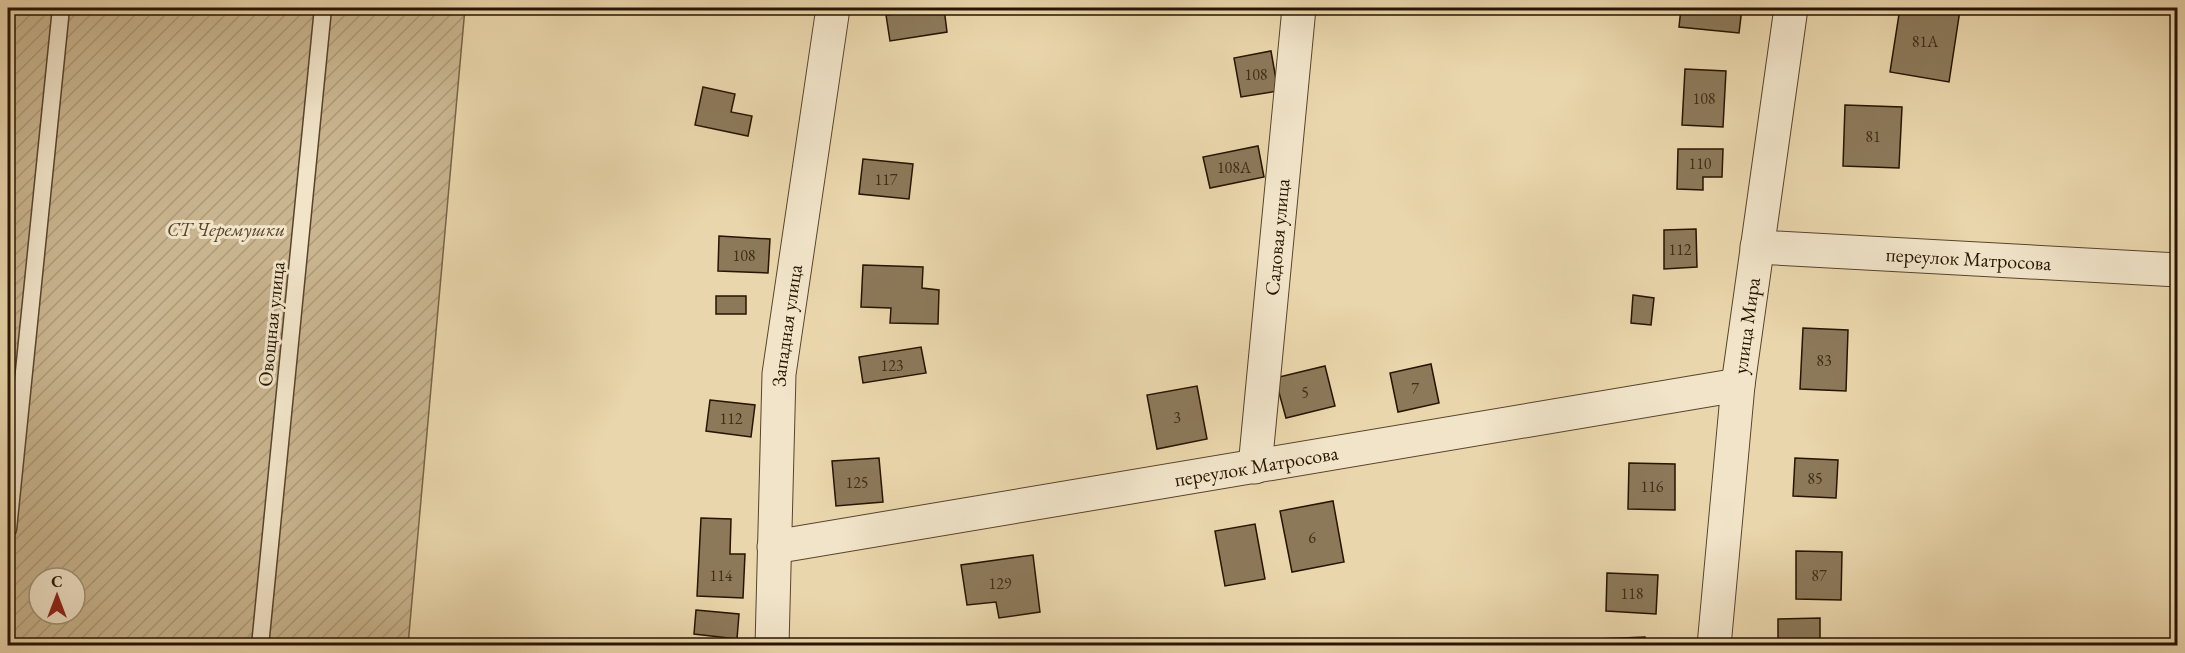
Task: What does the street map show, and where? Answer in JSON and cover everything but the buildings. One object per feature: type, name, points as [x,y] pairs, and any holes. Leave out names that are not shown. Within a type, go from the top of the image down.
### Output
[{"type":"street","name":"Западная улица","points":[[772,645],[779,374],[833,8]]},
{"type":"street","name":"Садовая улица","points":[[1255,467],[1299,8]]},
{"type":"street","name":"улица Мира","points":[[1714,645],[1738,385],[1791,8]]},
{"type":"street","name":"переулок Матросова","points":[[1757,246],[2178,270]]},
{"type":"street","name":"переулок Матросова","points":[[774,547],[1738,385]]},
{"type":"lane","points":[[8,529],[62,8]]},
{"type":"lane","name":"Овощная улица","points":[[260,645],[323,8]]},
{"type":"green space","name":"СТ Черемушки","points":[[8,8],[465,8],[408,645],[8,645]]}]
